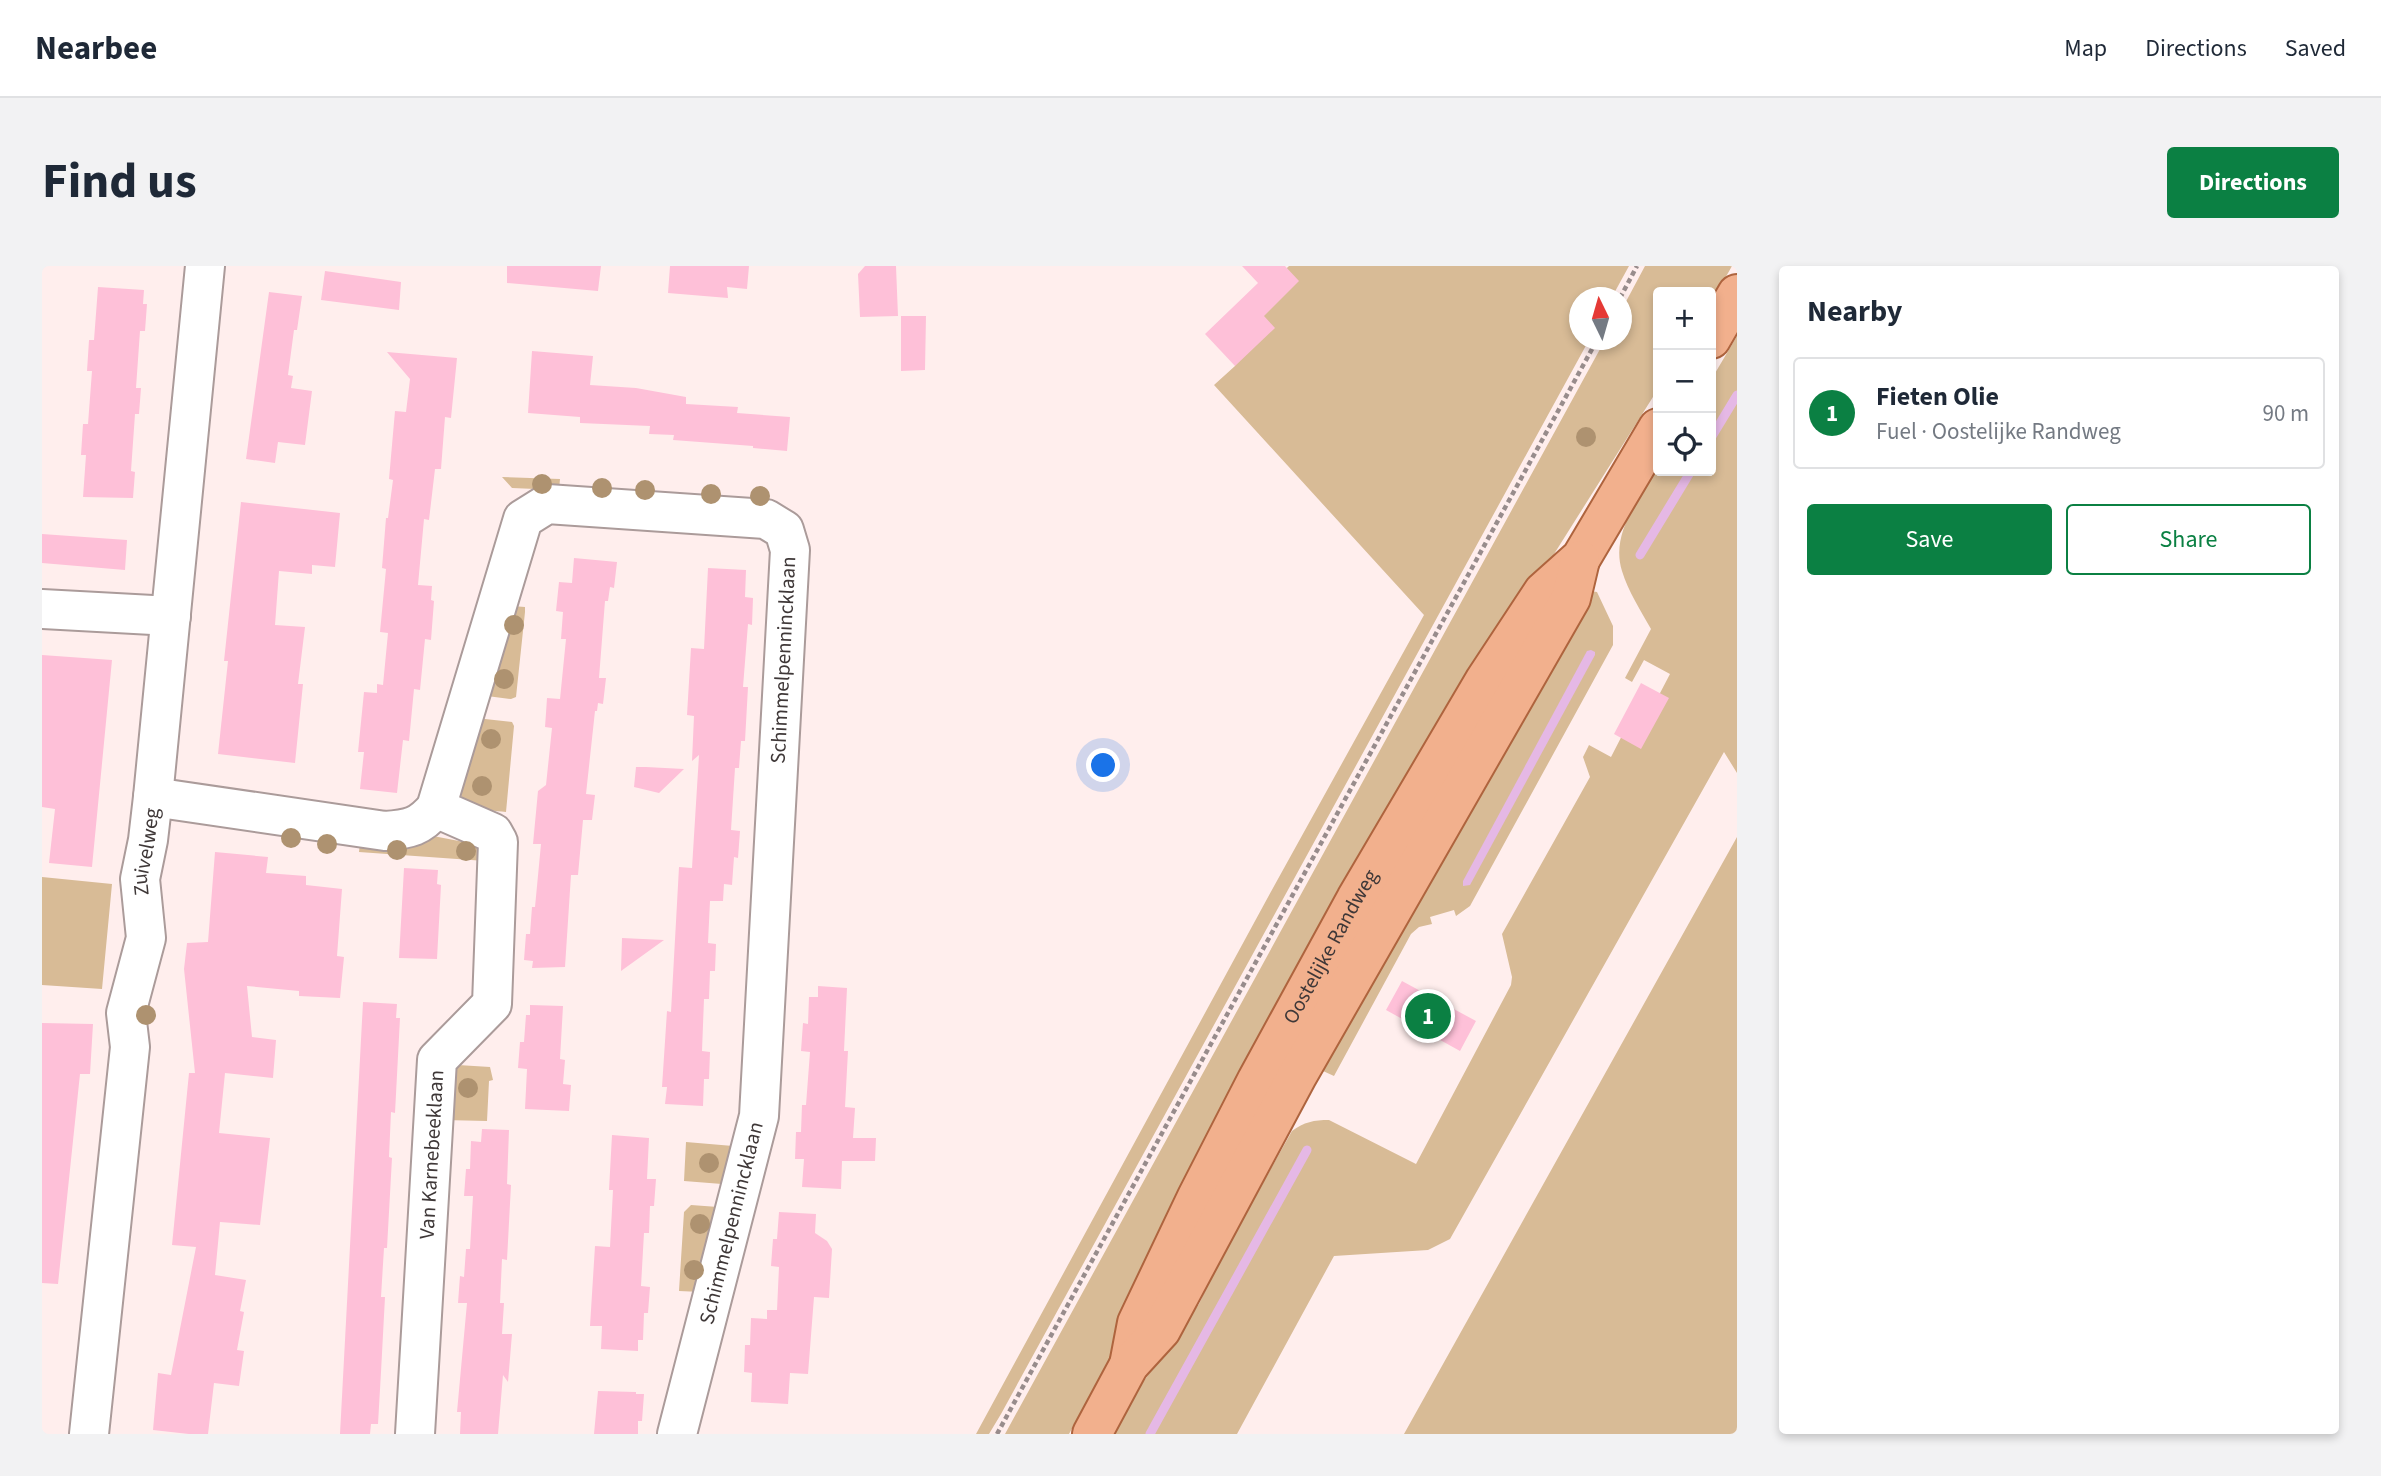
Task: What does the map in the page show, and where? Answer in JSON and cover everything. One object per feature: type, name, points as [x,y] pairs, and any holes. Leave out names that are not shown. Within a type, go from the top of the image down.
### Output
[{"type":"main road","points":[[1716,330],[1737,294]]},
{"type":"main road","name":"Oostelijke Randweg","points":[[1091,1434],[1129,1365],[1161,1330],[1304,1064],[1572,598],[1581,558],[1653,436]]},
{"type":"street","name":"Zuivelweg","points":[[89,1434],[130,1047],[126,1013],[146,938],[140,879],[153,797],[205,266]]},
{"type":"street","name":"Schimmelpennincklaan","points":[[436,808],[523,519],[547,504],[766,519],[784,530],[790,550],[759,1116],[677,1434]]},
{"type":"street","points":[[42,609],[172,616]]},
{"type":"street","points":[[153,797],[385,831],[404,830],[424,822],[436,808]]},
{"type":"street","name":"Van Karnebeeklaan","points":[[415,1434],[437,1059],[492,1004],[498,842],[493,833],[436,808]]},
{"type":"path","points":[[1626,287],[1637,266]]},
{"type":"path","points":[[997,1434],[1592,350]]},
{"type":"shaded area","points":[[1289,266],[1629,266],[1617,287],[1569,287],[1569,350],[1584,350],[1001,1414],[989,1434],[976,1434],[1424,615],[1214,385],[1235,366],[1234,319]]},
{"type":"shaded area","points":[[1645,266],[1732,266],[1716,294],[1716,287],[1653,287],[1653,397],[1486,662],[1183,1206],[1102,1373],[1069,1434],[1005,1434],[1600,350],[1632,350],[1632,290]]},
{"type":"shaded area","points":[[1737,336],[1737,773],[1724,752],[1450,1239],[1428,1250],[1334,1256],[1237,1434],[1114,1434],[1138,1389],[1199,1304],[1223,1254],[1292,1131],[1309,1122],[1329,1120],[1416,1164],[1511,985],[1512,977],[1502,934],[1590,777],[1583,757],[1589,745],[1611,757],[1646,689],[1659,695],[1670,674],[1644,660],[1632,682],[1625,678],[1651,629],[1622,571],[1620,543],[1629,516],[1653,475],[1716,476],[1716,372]]},
{"type":"shaded area","points":[[502,477],[560,479],[559,490],[512,488]]},
{"type":"shaded area","points":[[1591,591],[1597,592],[1613,626],[1613,645],[1470,906],[1456,916],[1454,910],[1430,917],[1432,924],[1419,927],[1411,934],[1334,1076],[1323,1071],[1320,1058]]},
{"type":"shaded area","points":[[512,606],[525,607],[516,697],[511,699],[487,696]]},
{"type":"shaded area","points":[[1591,650],[1595,655],[1470,885],[1463,886],[1463,881],[1587,651]]},
{"type":"shaded area","points":[[479,720],[512,722],[514,726],[506,812],[472,806],[458,790]]},
{"type":"shaded area","points":[[428,835],[481,848],[485,861],[359,852],[360,843]]},
{"type":"shaded area","points":[[1737,837],[1737,1434],[1404,1434]]},
{"type":"shaded area","points":[[42,877],[112,884],[102,989],[42,985]]},
{"type":"shaded area","points":[[458,1065],[490,1067],[493,1080],[489,1081],[487,1121],[444,1120],[449,1069]]},
{"type":"shaded area","points":[[686,1142],[733,1146],[722,1184],[684,1181]]},
{"type":"shaded area","points":[[691,1205],[718,1207],[701,1292],[679,1291],[684,1212]]},
{"type":"building","points":[[507,266],[601,266],[598,291],[507,283]]},
{"type":"building","points":[[670,266],[749,266],[747,289],[727,287],[728,298],[668,293]]},
{"type":"building","points":[[865,266],[896,266],[898,316],[860,317],[858,274]]},
{"type":"building","points":[[1242,266],[1285,266],[1299,281],[1264,316],[1275,328],[1235,366],[1205,334],[1258,283]]},
{"type":"building","points":[[325,271],[401,282],[399,310],[321,300]]},
{"type":"building","points":[[98,287],[144,290],[143,304],[147,304],[145,331],[140,331],[136,388],[141,388],[139,414],[135,414],[131,471],[135,472],[133,498],[83,497],[86,455],[81,455],[83,424],[88,424],[92,371],[87,371],[89,340],[94,340]]},
{"type":"building","points":[[269,292],[302,296],[288,375],[293,376],[291,388],[312,391],[305,445],[278,442],[275,463],[246,459]]},
{"type":"building","points":[[901,316],[926,316],[925,370],[901,371]]},
{"type":"building","points":[[532,351],[593,356],[590,385],[636,388],[686,397],[686,404],[738,407],[737,413],[790,417],[787,451],[673,440],[674,435],[649,434],[650,426],[580,423],[580,417],[528,413]]},
{"type":"building","points":[[387,352],[457,358],[451,418],[445,417],[441,469],[435,469],[429,520],[424,519],[418,585],[432,586],[431,600],[434,601],[431,640],[425,639],[420,690],[414,689],[409,741],[403,740],[397,793],[360,789],[364,752],[358,752],[364,692],[377,693],[377,684],[383,685],[388,633],[380,632],[386,569],[382,568],[386,518],[393,480],[389,479],[395,411],[406,412],[410,379]]},
{"type":"building","points":[[241,502],[340,513],[335,567],[312,565],[312,574],[279,571],[275,625],[305,627],[298,684],[303,684],[295,763],[218,754],[228,661],[224,661]]},
{"type":"building","points":[[42,534],[127,540],[125,570],[42,563]]},
{"type":"building","points":[[574,558],[617,562],[614,588],[610,587],[608,601],[605,601],[599,678],[606,678],[603,704],[598,703],[595,711],[586,794],[595,795],[592,820],[583,820],[578,875],[571,875],[565,967],[532,968],[533,961],[524,960],[526,934],[530,934],[532,907],[535,907],[541,844],[533,844],[538,791],[546,785],[552,728],[545,727],[547,698],[560,699],[566,639],[561,639],[563,612],[556,611],[559,582],[572,583]]},
{"type":"building","points":[[708,568],[746,570],[745,597],[753,598],[743,687],[748,687],[745,741],[741,741],[739,768],[735,768],[731,830],[740,831],[738,858],[734,857],[732,885],[724,884],[723,901],[710,901],[708,943],[716,944],[715,971],[710,971],[709,999],[704,999],[702,1051],[710,1052],[709,1079],[704,1079],[703,1106],[665,1104],[667,1087],[662,1087],[667,1011],[671,1012],[679,867],[692,868],[699,755],[692,761],[694,716],[687,715],[691,648],[704,649]]},
{"type":"building","points":[[42,655],[112,660],[92,867],[49,863],[55,809],[42,807]]},
{"type":"building","points":[[1641,683],[1669,698],[1641,749],[1614,734]]},
{"type":"building","points":[[636,767],[684,769],[659,793],[634,787]]},
{"type":"building","points":[[215,852],[268,857],[266,873],[306,876],[306,885],[342,889],[337,956],[344,957],[340,998],[299,996],[299,991],[247,986],[252,1037],[276,1040],[273,1078],[225,1073],[219,1133],[270,1138],[260,1225],[220,1222],[215,1275],[246,1280],[237,1350],[244,1351],[239,1386],[214,1383],[208,1434],[189,1434],[153,1430],[158,1373],[171,1375],[196,1247],[172,1245],[189,1073],[195,1073],[184,969],[187,943],[208,942]]},
{"type":"building","points":[[404,868],[438,870],[437,884],[441,885],[437,959],[399,958]]},
{"type":"building","points":[[622,938],[664,940],[621,971]]},
{"type":"building","points":[[1402,981],[1476,1021],[1460,1051],[1386,1010]]},
{"type":"building","points":[[818,986],[847,988],[845,1107],[855,1108],[853,1138],[876,1138],[875,1161],[842,1161],[841,1189],[802,1187],[804,1159],[795,1159],[796,1132],[801,1132],[802,1105],[806,1105],[810,1052],[801,1051],[803,1023],[808,1024],[809,997],[818,997]]},
{"type":"building","points":[[363,1002],[397,1004],[396,1018],[400,1018],[395,1113],[391,1112],[389,1157],[392,1158],[387,1248],[384,1248],[381,1297],[385,1297],[378,1424],[371,1424],[370,1434],[340,1434]]},
{"type":"building","points":[[530,1005],[563,1006],[560,1059],[565,1060],[563,1084],[571,1085],[569,1111],[525,1109],[527,1069],[518,1068],[520,1042],[524,1042],[526,1015],[530,1015]]},
{"type":"building","points":[[42,1023],[93,1024],[90,1074],[80,1074],[58,1284],[42,1283]]},
{"type":"building","points":[[482,1129],[509,1130],[507,1184],[511,1185],[507,1260],[502,1259],[500,1303],[504,1303],[502,1334],[512,1334],[508,1382],[503,1375],[498,1434],[460,1434],[461,1412],[457,1412],[467,1303],[458,1303],[460,1276],[464,1277],[466,1249],[470,1249],[473,1196],[464,1196],[466,1169],[470,1169],[471,1141],[481,1142]]},
{"type":"building","points":[[612,1135],[649,1138],[647,1179],[656,1179],[654,1206],[650,1206],[649,1233],[644,1233],[641,1286],[650,1287],[648,1313],[644,1313],[643,1340],[638,1340],[638,1351],[601,1349],[602,1326],[590,1326],[595,1246],[610,1247]]},
{"type":"building","points":[[779,1212],[816,1214],[815,1233],[827,1241],[832,1249],[829,1298],[814,1297],[808,1374],[790,1373],[788,1404],[751,1402],[752,1373],[744,1372],[745,1345],[750,1345],[751,1318],[767,1319],[767,1310],[777,1310],[779,1267],[771,1266]]},
{"type":"building","points":[[598,1391],[644,1394],[638,1434],[594,1434]]},
{"type":"waterway","points":[[1716,430],[1737,395]]},
{"type":"waterway","points":[[1640,555],[1688,476]]},
{"type":"waterway","points":[[1150,1434],[1307,1150]]},
{"type":"place","name":"Fieten Olie","points":[[1428,1016]]}]
